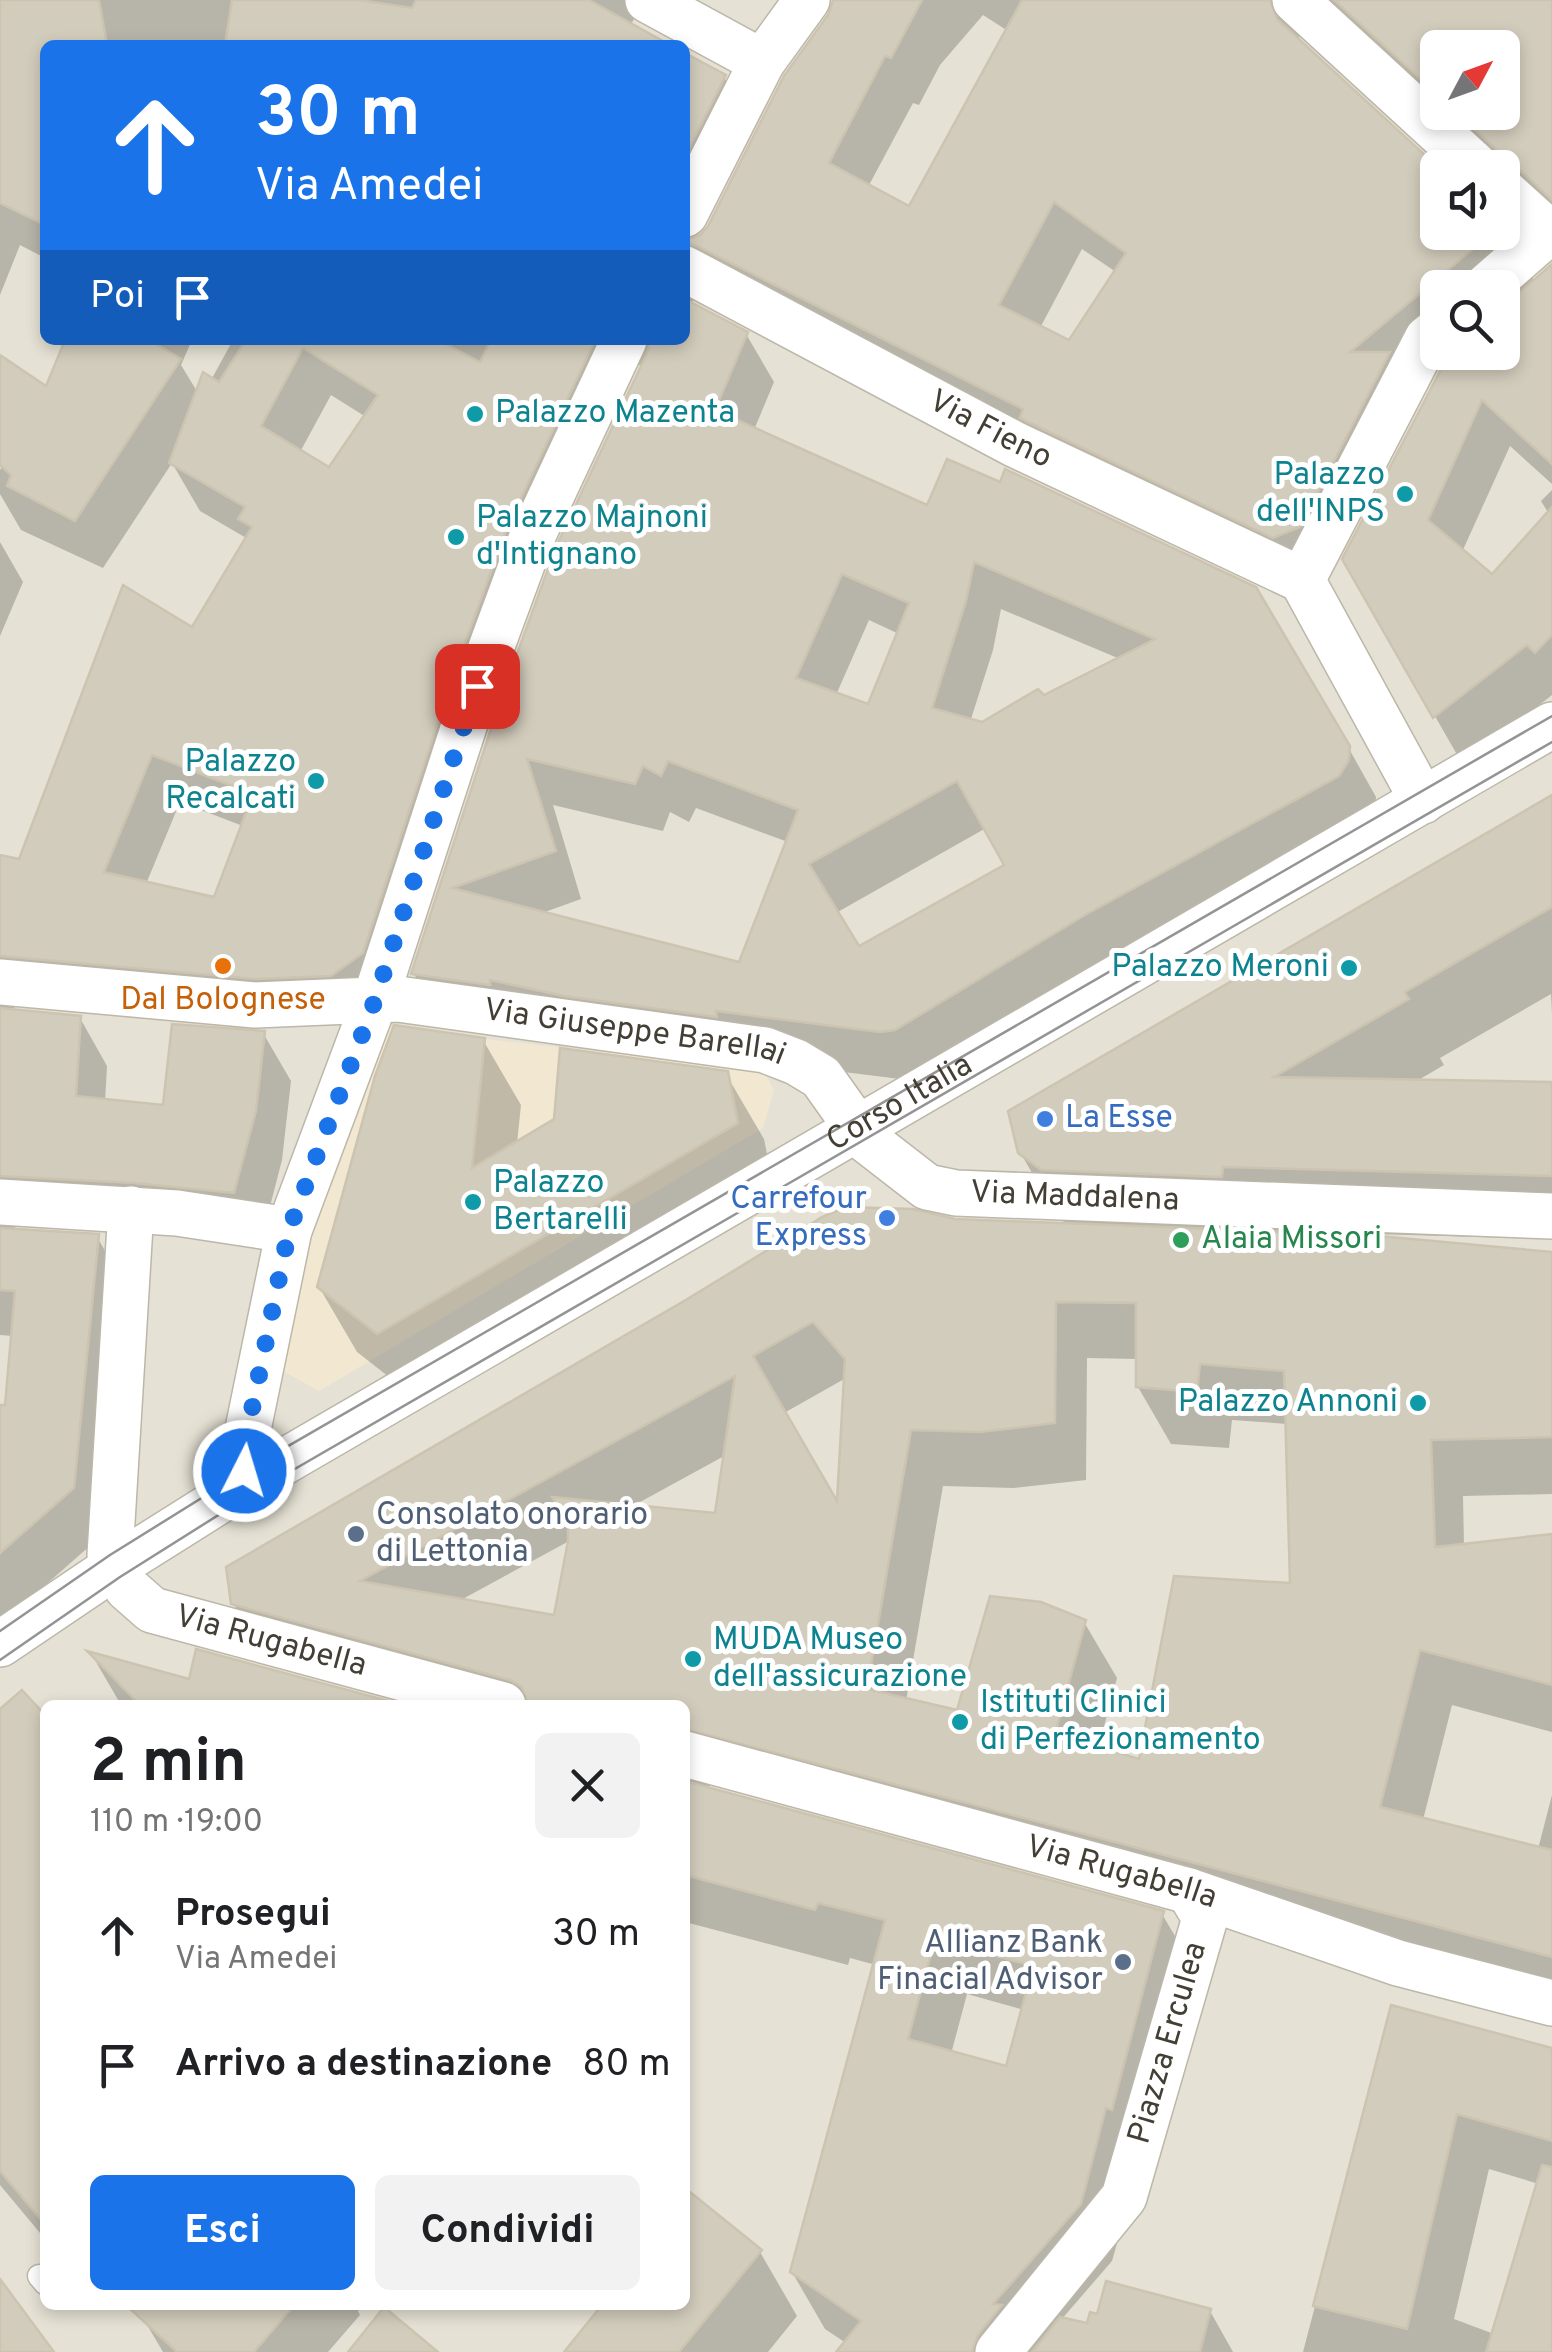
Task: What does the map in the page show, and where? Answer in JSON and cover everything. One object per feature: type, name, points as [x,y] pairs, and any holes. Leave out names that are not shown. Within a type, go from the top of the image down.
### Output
[{"type":"street","points":[[648,0],[762,62]]},
{"type":"street","points":[[690,204],[762,62],[807,0]]},
{"type":"street","points":[[1295,0],[1458,150]]},
{"type":"street","points":[[1506,270],[1550,233],[1520,206]]},
{"type":"street","name":"Via Fieno","points":[[690,272],[1014,444],[1302,580]]},
{"type":"street","points":[[249,1482],[244,1471],[246,1438],[289,1230],[375,1000],[477,686],[532,537],[622,345]]},
{"type":"street","points":[[1420,352],[1302,580],[1422,801]]},
{"type":"street","name":"Corso Italia","points":[[114,1567],[249,1482],[1552,725]]},
{"type":"street","name":"Via Giuseppe Barellai","points":[[0,982],[255,1004],[398,999],[765,1050],[821,1077],[860,1130]]},
{"type":"street","name":"Via Maddalena","points":[[860,1130],[865,1139],[926,1186],[956,1193],[1552,1216]]},
{"type":"street","points":[[0,1202],[177,1213],[289,1230]]},
{"type":"street","points":[[0,1644],[114,1567],[110,1555],[110,1512],[130,1209]]},
{"type":"street","name":"Via Rugabella","points":[[114,1567],[127,1588],[152,1610],[485,1700]]},
{"type":"street","name":"Via Rugabella","points":[[690,1755],[1189,1891],[1398,1963],[1552,2003]]},
{"type":"street","name":"Piazza Erculea","points":[[998,2352],[1124,2197],[1204,1918],[1189,1891]]},
{"type":"shaded area","points":[[0,0],[1552,0],[1552,2352],[0,2352]]},
{"type":"shaded area","name":"Palazzo Bertarelli","points":[[388,1028],[763,1070],[774,1090],[763,1128],[319,1391],[274,1366],[295,1278]]},
{"type":"building","points":[[0,0],[99,0],[106,40],[40,40],[40,223],[0,203]]},
{"type":"building","points":[[232,0],[359,0],[412,8],[416,0],[589,0],[661,40],[226,40]]},
{"type":"building","points":[[833,0],[922,0],[891,58],[885,56],[829,163],[909,206],[1022,0],[1270,0],[1277,19],[1420,151],[1420,250],[1472,250],[1448,270],[1420,270],[1420,293],[1350,352],[1390,352],[1300,527],[1273,538],[1020,418],[1023,409],[690,244],[690,238],[708,226],[784,76],[828,15]],"holes":[[[1054,202],[1126,253],[1069,340],[999,305]]]},
{"type":"building","points":[[1334,0],[1552,0],[1552,200],[1520,170],[1520,150],[1496,150],[1475,130],[1520,130],[1520,30],[1420,30],[1420,79]]},
{"type":"building","points":[[690,56],[726,75],[690,146]]},
{"type":"building","name":"Palazzo dell'INPS","points":[[1552,264],[1552,464],[1482,400],[1428,520],[1492,574],[1552,507],[1552,635],[1535,653],[1527,645],[1433,718],[1342,559],[1441,370],[1520,370],[1520,292]]},
{"type":"building","points":[[690,302],[748,332],[715,410],[927,505],[947,459],[1000,482],[1005,469],[1256,587],[1350,746],[1349,760],[1339,776],[1085,915],[895,1030],[880,1032],[716,1011],[717,1017],[564,996],[490,980],[490,985],[411,974],[502,695],[556,547],[649,345],[690,345]],"holes":[[[974,562],[1155,639],[1044,695],[1038,689],[982,722],[932,708],[966,601]],[[842,574],[909,603],[868,704],[796,678]],[[527,759],[635,784],[643,766],[661,776],[668,761],[798,810],[739,962],[452,888],[556,851]],[[957,781],[1004,865],[859,946],[809,864]]]},
{"type":"building","points":[[63,345],[157,345],[181,359],[75,521],[7,486],[11,475],[0,465],[0,355],[46,386]]},
{"type":"building","points":[[243,345],[448,345],[480,362],[488,345],[593,345],[507,528],[452,678],[363,953],[331,976],[256,979],[0,956],[0,855],[19,859],[123,585],[192,627],[252,527],[238,519],[245,507],[169,463],[203,372],[219,382]],"holes":[[[303,348],[378,395],[329,467],[261,426]],[[152,755],[253,794],[214,897],[104,872]]]},
{"type":"building","name":"Palazzo Meroni","points":[[1552,795],[1552,907],[1405,992],[1409,999],[1274,1077],[1552,1082],[1552,1176],[1223,1167],[1222,1177],[1041,1170],[1018,1153],[1008,1111]]},
{"type":"building","points":[[0,1008],[81,1016],[76,1096],[163,1105],[172,1024],[265,1031],[256,1111],[234,1193],[0,1176]]},
{"type":"building","name":"Palazzo Bertarelli","points":[[394,1025],[485,1038],[472,1168],[554,1119],[560,1048],[728,1071],[738,1123],[377,1334],[317,1287],[375,1076]]},
{"type":"building","points":[[845,1207],[913,1209],[955,1219],[1368,1235],[1552,1252],[1552,1437],[1431,1440],[1435,1547],[1552,1534],[1552,1685],[1420,1650],[1380,1807],[1552,1850],[1552,1957],[690,1730],[690,1700],[526,1700],[522,1687],[510,1680],[231,1604],[226,1567]],"holes":[[[1056,1302],[1136,1303],[1136,1387],[1197,1392],[1200,1364],[1284,1371],[1290,1583],[1174,1576],[1139,1759],[1055,1734],[1086,1620],[1041,1602],[990,1596],[957,1710],[867,1689],[911,1430],[980,1432],[1055,1423]],[[813,1322],[845,1359],[837,1501],[753,1356]],[[735,1376],[715,1513],[552,1497],[568,1523],[554,1615],[360,1581]]]},
{"type":"building","points":[[0,1228],[99,1234],[74,1488],[0,1553],[0,1405],[5,1405],[15,1291],[0,1290]]},
{"type":"building","points":[[196,1649],[385,1700],[135,1700],[87,1651],[189,1679]]},
{"type":"building","points":[[22,1690],[40,1710],[40,2218],[0,2171],[0,1709]]},
{"type":"building","points":[[690,1782],[1164,1911],[1112,2110],[1106,2108],[1081,2204],[993,2304],[1002,2305],[978,2335],[972,2352],[836,2352],[861,2321],[790,2272],[885,1920],[818,1903],[815,1910],[690,1876]],"holes":[[[935,1939],[1033,1966],[1006,2066],[908,2039]]]},
{"type":"building","points":[[1391,2005],[1552,2048],[1552,2141],[1457,2114],[1407,2329],[1313,2306]]},
{"type":"building","points":[[1542,2165],[1552,2167],[1552,2352],[1486,2352]]},
{"type":"building","points":[[690,2192],[762,2250],[679,2352],[564,2352],[598,2310],[690,2310]]},
{"type":"building","points":[[0,2279],[54,2352],[0,2352]]},
{"type":"building","points":[[1106,2281],[1211,2309],[1200,2352],[1032,2352],[1060,2317],[1087,2323],[1090,2312],[1097,2314]]},
{"type":"building","points":[[131,2310],[290,2310],[254,2352],[177,2352]]},
{"type":"building","points":[[382,2310],[388,2310],[438,2352],[348,2352]]},
{"type":"tram line","points":[[0,1631],[110,1555],[245,1471],[1552,716]]},
{"type":"tram line","points":[[0,1660],[120,1577],[255,1492],[1552,742]]},
{"type":"place","name":"Palazzo Mazenta","points":[[475,414]]},
{"type":"place","name":"Palazzo dell'INPS","points":[[1405,494]]},
{"type":"place","name":"Palazzo Majnoni d'Intignano","points":[[456,537]]},
{"type":"place","name":"Palazzo Recalcati","points":[[316,781]]},
{"type":"place","name":"Dal Bolognese","points":[[223,966]]},
{"type":"place","name":"Palazzo Meroni","points":[[1349,968]]},
{"type":"place","name":"La Esse","points":[[1045,1119]]},
{"type":"place","name":"Palazzo Bertarelli","points":[[473,1202]]},
{"type":"place","name":"Carrefour Express","points":[[887,1218]]},
{"type":"place","name":"Alaia Missori","points":[[1181,1240]]},
{"type":"place","name":"Palazzo Annoni","points":[[1418,1403]]},
{"type":"place","name":"Consolato onorario di Lettonia","points":[[356,1534]]},
{"type":"place","name":"MUDA Museo dell'assicurazione","points":[[693,1659]]},
{"type":"place","name":"Istituti Clinici di Perfezionamento","points":[[960,1722]]},
{"type":"place","name":"Allianz Bank Finacial Advisor","points":[[1123,1962]]},
{"type":"route","points":[[244,1471],[246,1438],[289,1230],[375,1000],[477,686]]}]
